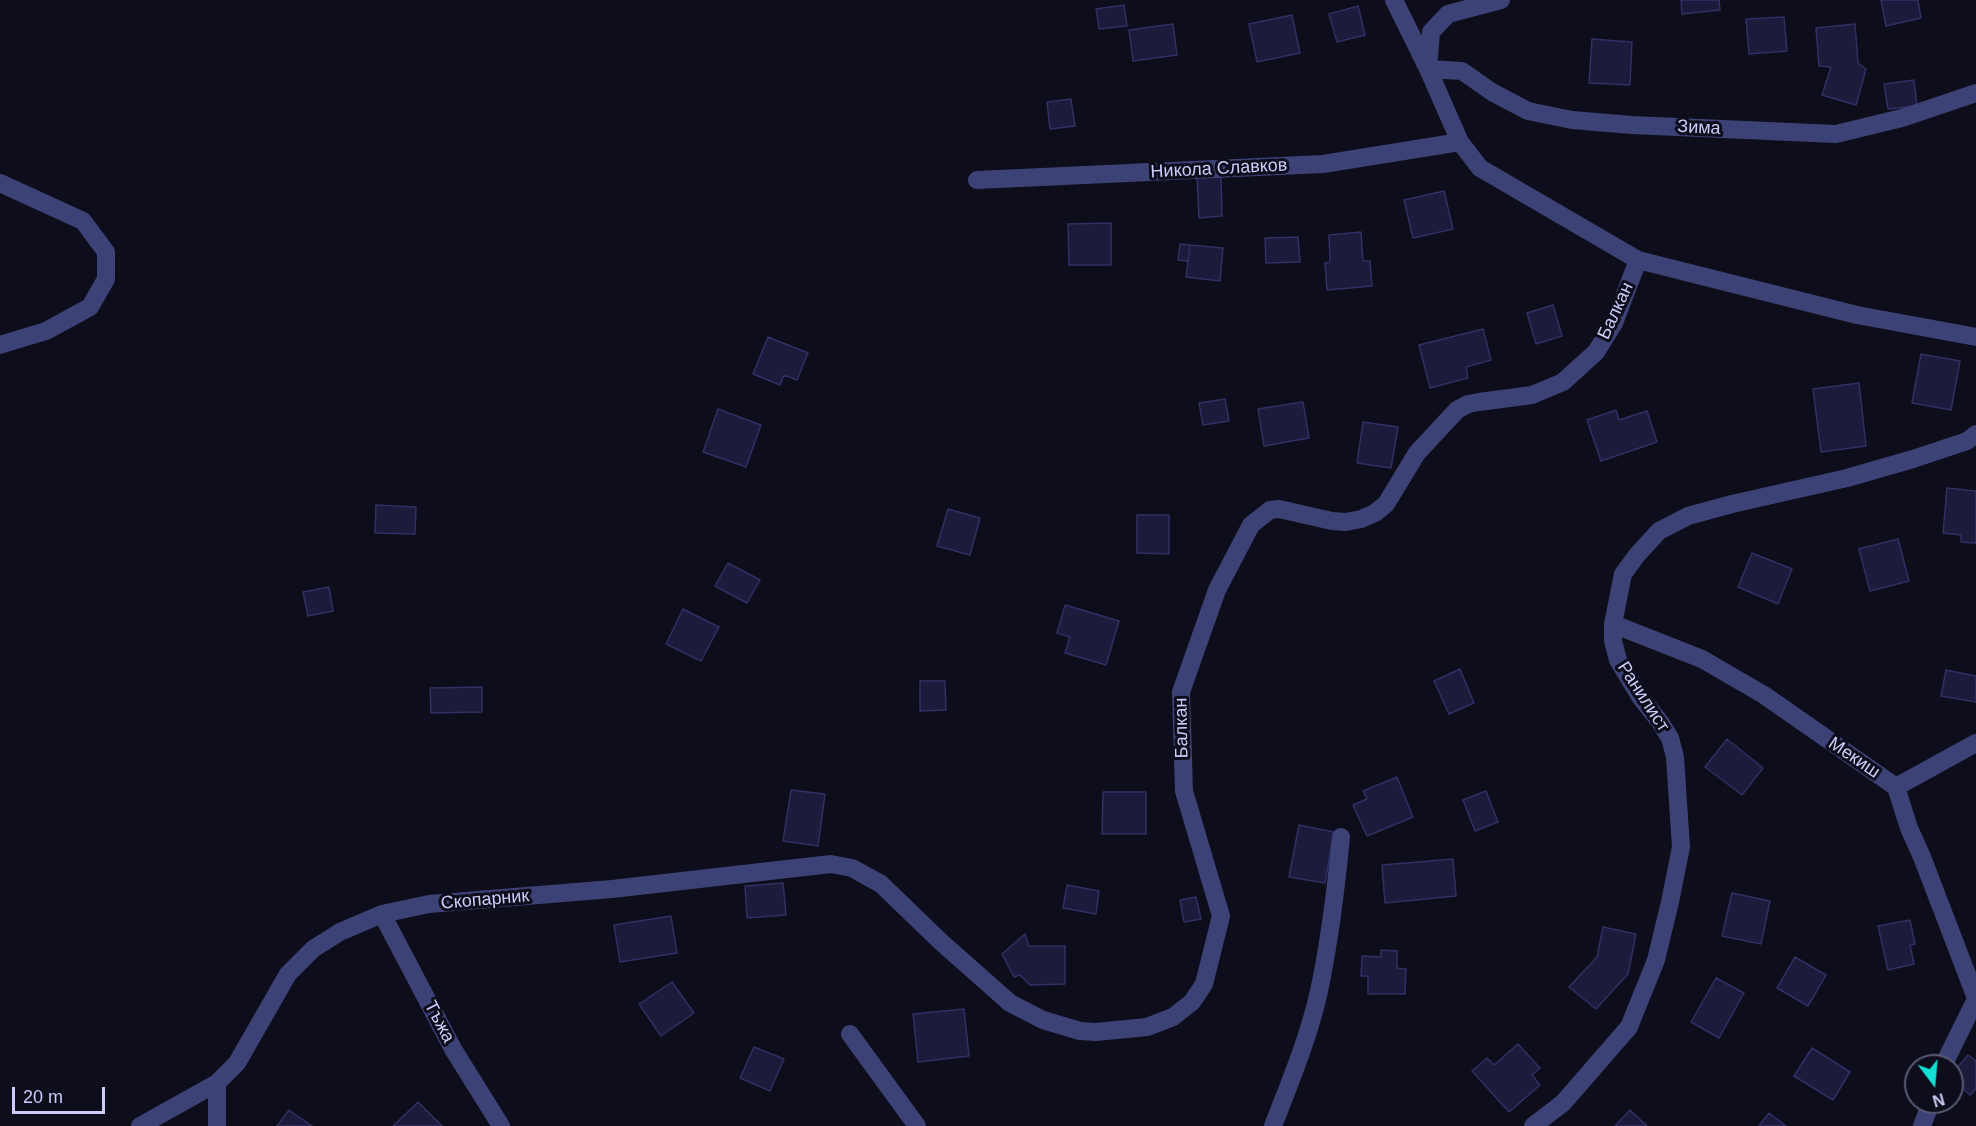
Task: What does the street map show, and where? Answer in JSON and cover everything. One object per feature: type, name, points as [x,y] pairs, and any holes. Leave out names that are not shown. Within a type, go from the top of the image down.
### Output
[{"type":"street","points":[[1394,0],[1460,142],[1480,168],[1638,260],[1857,315],[1976,337]]},
{"type":"street","points":[[1428,69],[1431,32],[1448,14],[1501,0]]},
{"type":"street","name":"Зима","points":[[1428,69],[1462,71],[1492,92],[1528,111],[1572,120],[1836,134],[1902,118],[1976,93]]},
{"type":"street","name":"Никола Славков","points":[[977,180],[1323,164],[1460,142]]},
{"type":"street","points":[[0,183],[83,221],[106,252],[106,279],[90,307],[46,331],[0,345]]},
{"type":"street","name":"Балкан","points":[[871,878],[881,884],[940,941],[1010,1003],[1043,1020],[1080,1031],[1096,1032],[1147,1027],[1173,1017],[1192,1002],[1204,984],[1221,916],[1184,791],[1181,692],[1217,590],[1251,525],[1270,510],[1279,509],[1346,522],[1375,513],[1386,504],[1417,453],[1457,410],[1479,402],[1532,395],[1563,382],[1596,352],[1614,323],[1638,260]]},
{"type":"street","name":"Ранилист","points":[[1533,1126],[1563,1103],[1629,1027],[1656,960],[1681,847],[1675,757],[1670,738],[1641,698],[1618,660],[1613,641],[1613,624],[1623,574],[1659,531],[1688,516],[1847,478],[1967,441],[1976,434]]},
{"type":"street","name":"Мекиш","points":[[1613,624],[1710,664],[1764,695],[1896,787],[1909,828],[1923,857],[1976,999]]},
{"type":"street","points":[[1896,787],[1976,742]]},
{"type":"street","points":[[1273,1126],[1296,1069],[1318,994],[1332,926],[1341,837]]},
{"type":"street","name":"Скопарник","points":[[140,1126],[217,1083],[237,1063],[288,974],[314,949],[340,932],[382,914],[429,904],[612,889],[831,864],[852,868],[871,878]]},
{"type":"street","name":"Тъжа","points":[[382,914],[453,1049],[501,1126]]},
{"type":"street","points":[[1949,1054],[1976,999]]},
{"type":"street","points":[[850,1034],[917,1126]]},
{"type":"street","points":[[217,1083],[218,1126]]},
{"type":"building","points":[[1681,0],[1719,0],[1720,10],[1682,14]]},
{"type":"building","points":[[1881,0],[1918,0],[1921,18],[1886,26]]},
{"type":"building","points":[[1124,5],[1127,26],[1099,29],[1096,9]]},
{"type":"building","points":[[1358,6],[1365,35],[1337,42],[1329,14]]},
{"type":"building","points":[[1292,15],[1300,53],[1257,62],[1249,24]]},
{"type":"building","points":[[1784,17],[1787,51],[1749,54],[1746,19]]},
{"type":"building","points":[[1173,24],[1177,55],[1133,61],[1129,30]]},
{"type":"building","points":[[1855,24],[1858,63],[1866,69],[1856,105],[1822,95],[1831,67],[1819,66],[1816,28]]},
{"type":"building","points":[[1592,39],[1632,42],[1630,85],[1589,83]]},
{"type":"building","points":[[1914,80],[1917,106],[1888,109],[1884,84]]},
{"type":"building","points":[[1071,99],[1075,126],[1050,129],[1047,102]]},
{"type":"building","points":[[1221,176],[1222,216],[1199,218],[1197,177]]},
{"type":"building","points":[[1444,191],[1453,229],[1413,238],[1404,200]]},
{"type":"building","points":[[1111,223],[1111,265],[1069,265],[1068,224]]},
{"type":"building","points":[[1361,232],[1363,261],[1370,261],[1372,286],[1327,290],[1325,263],[1330,262],[1329,235]]},
{"type":"building","points":[[1298,237],[1300,262],[1266,263],[1265,238]]},
{"type":"building","points":[[1180,244],[1190,245],[1188,261],[1178,260]]},
{"type":"building","points":[[1190,245],[1223,248],[1220,281],[1186,277]]},
{"type":"building","points":[[1553,305],[1562,336],[1536,344],[1527,313]]},
{"type":"building","points":[[1483,329],[1491,360],[1466,367],[1468,378],[1430,388],[1419,345]]},
{"type":"building","points":[[768,337],[808,353],[797,380],[784,375],[780,385],[753,374]]},
{"type":"building","points":[[1921,354],[1960,361],[1951,410],[1912,403]]},
{"type":"building","points":[[1859,383],[1866,446],[1821,452],[1813,389]]},
{"type":"building","points":[[1225,399],[1229,421],[1203,425],[1199,403]]},
{"type":"building","points":[[1303,402],[1309,438],[1264,446],[1258,409]]},
{"type":"building","points":[[718,409],[761,425],[746,467],[703,452]]},
{"type":"building","points":[[1616,410],[1619,420],[1647,411],[1657,442],[1601,461],[1587,420]]},
{"type":"building","points":[[1363,422],[1398,427],[1391,468],[1357,463]]},
{"type":"building","points":[[1947,488],[1976,491],[1976,543],[1961,542],[1961,535],[1943,533]]},
{"type":"building","points":[[376,505],[416,507],[415,534],[375,533]]},
{"type":"building","points":[[948,509],[980,518],[970,555],[937,546]]},
{"type":"building","points":[[1137,515],[1169,515],[1169,554],[1137,553]]},
{"type":"building","points":[[1898,539],[1909,581],[1870,591],[1859,549]]},
{"type":"building","points":[[1752,553],[1792,569],[1778,604],[1738,587]]},
{"type":"building","points":[[728,563],[760,580],[747,603],[715,586]]},
{"type":"building","points":[[329,587],[333,611],[308,616],[303,592]]},
{"type":"building","points":[[1065,605],[1119,621],[1106,665],[1065,653],[1070,637],[1057,633]]},
{"type":"building","points":[[683,609],[719,627],[701,661],[666,644]]},
{"type":"building","points":[[1460,669],[1474,703],[1449,714],[1434,681]]},
{"type":"building","points":[[1946,670],[1976,676],[1976,702],[1941,696]]},
{"type":"building","points":[[920,681],[945,681],[946,710],[920,711]]},
{"type":"building","points":[[482,687],[482,712],[431,713],[430,688]]},
{"type":"building","points":[[1727,739],[1763,768],[1742,795],[1705,767]]},
{"type":"building","points":[[1397,777],[1413,817],[1367,836],[1353,805],[1367,799],[1363,791]]},
{"type":"building","points":[[791,790],[825,794],[818,846],[783,841]]},
{"type":"building","points":[[1486,791],[1498,822],[1475,831],[1463,800]]},
{"type":"building","points":[[1103,792],[1146,792],[1146,834],[1102,834]]},
{"type":"building","points":[[1299,825],[1334,832],[1325,883],[1289,877]]},
{"type":"building","points":[[1453,859],[1456,896],[1385,903],[1382,865]]},
{"type":"building","points":[[783,883],[786,915],[747,918],[745,886]]},
{"type":"building","points":[[1067,885],[1099,891],[1096,914],[1063,908]]},
{"type":"building","points":[[1732,893],[1770,901],[1761,944],[1722,936]]},
{"type":"building","points":[[1196,897],[1201,919],[1184,922],[1180,900]]},
{"type":"building","points":[[671,916],[677,953],[620,962],[614,925]]},
{"type":"building","points":[[1910,920],[1915,944],[1910,945],[1914,964],[1888,970],[1878,926]]},
{"type":"building","points":[[1603,927],[1636,934],[1628,974],[1596,1009],[1569,987],[1597,957]]},
{"type":"building","points":[[1025,934],[1029,946],[1065,946],[1065,984],[1030,985],[1020,975],[1014,977],[1002,954]]},
{"type":"building","points":[[1381,950],[1397,951],[1397,968],[1406,969],[1405,994],[1368,994],[1368,976],[1361,976],[1362,956],[1381,957]]},
{"type":"building","points":[[1795,957],[1826,975],[1808,1006],[1777,988]]},
{"type":"building","points":[[1716,978],[1744,993],[1719,1038],[1691,1022]]},
{"type":"building","points":[[672,982],[694,1013],[661,1036],[639,1004]]},
{"type":"building","points":[[964,1009],[969,1056],[918,1062],[913,1014]]},
{"type":"building","points":[[1518,1044],[1540,1068],[1532,1075],[1540,1085],[1509,1112],[1472,1071],[1487,1058],[1494,1065]]},
{"type":"building","points":[[754,1047],[784,1059],[770,1091],[740,1078]]},
{"type":"building","points":[[1812,1048],[1850,1072],[1833,1100],[1794,1076]]},
{"type":"building","points":[[1968,1055],[1976,1061],[1976,1089],[1970,1095],[1964,1090],[1964,1060]]},
{"type":"building","points":[[418,1102],[442,1126],[393,1126]]},
{"type":"building","points":[[289,1110],[312,1126],[277,1126]]},
{"type":"building","points":[[1630,1110],[1647,1126],[1615,1126]]},
{"type":"building","points":[[1769,1113],[1786,1126],[1759,1126]]}]
